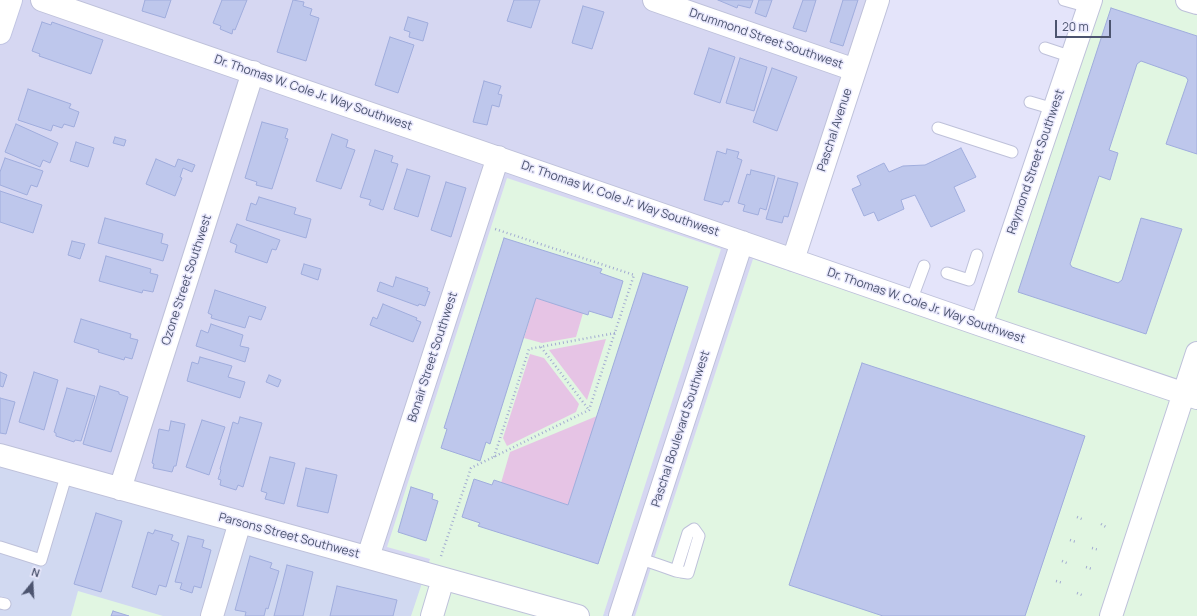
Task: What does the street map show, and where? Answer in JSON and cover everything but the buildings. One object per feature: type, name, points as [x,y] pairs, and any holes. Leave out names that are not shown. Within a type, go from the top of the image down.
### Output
[{"type":"street","points":[[0,34],[11,0]]},
{"type":"street","name":"Dr. Thomas W. Cole Jr. Way Southwest","points":[[42,0],[911,301],[1191,396]]},
{"type":"street","name":"Drummond Street Southwest","points":[[654,0],[855,70]]},
{"type":"street","name":"Paschal Avenue","points":[[793,260],[851,99],[855,70],[878,0]]},
{"type":"street","points":[[1187,0],[1197,3]]},
{"type":"street","name":"Raymond Street Southwest","points":[[981,325],[1090,4]]},
{"type":"street","name":"Ozone Street Southwest","points":[[120,489],[253,72]]},
{"type":"street","name":"Bonair Street Southwest","points":[[368,557],[498,157]]},
{"type":"street","name":"Paschal Boulevard Southwest","points":[[620,616],[742,242]]},
{"type":"street","points":[[1111,616],[1191,396],[1197,353]]},
{"type":"street","name":"Parsons Street Southwest","points":[[0,455],[578,616]]},
{"type":"street","points":[[212,616],[240,522]]},
{"type":"street","points":[[432,616],[444,579]]},
{"type":"lane","points":[[1064,0],[1090,4]]},
{"type":"lane","points":[[1045,48],[1072,57]]},
{"type":"lane","points":[[1030,102],[1054,109]]},
{"type":"lane","points":[[938,128],[1012,152]]},
{"type":"lane","points":[[947,273],[969,280],[977,255]]},
{"type":"lane","points":[[911,301],[924,266]]},
{"type":"lane","points":[[0,547],[41,560],[67,473]]},
{"type":"lane","points":[[639,558],[676,570],[688,573],[699,536],[694,529],[688,533],[676,570]]},
{"type":"path","points":[[441,557],[471,468],[589,410],[634,276],[494,229]]},
{"type":"path","points":[[494,457],[529,349],[615,333]]},
{"type":"path","points":[[541,347],[589,410]]},
{"type":"path","points":[[1077,517],[1084,520]]},
{"type":"path","points":[[1101,524],[1106,527]]},
{"type":"path","points":[[1070,540],[1076,542]]},
{"type":"path","points":[[1092,548],[1099,550]]},
{"type":"path","points":[[1062,561],[1069,564]]},
{"type":"path","points":[[1086,567],[1092,569]]},
{"type":"path","points":[[1056,581],[1063,583]]},
{"type":"path","points":[[1077,593],[1084,596]]},
{"type":"shaded area","points":[[0,0],[874,0],[670,616],[613,616],[0,456]]},
{"type":"shaded area","points":[[1100,0],[1197,0],[1197,616],[635,616],[753,259],[983,337]]},
{"type":"shaded area","points":[[507,178],[721,249],[603,616],[411,616],[430,559],[387,547]]},
{"type":"shaded area","points":[[536,298],[583,313],[576,337],[542,343],[524,338]]},
{"type":"shaded area","points":[[606,339],[587,400],[549,350]]},
{"type":"shaded area","points":[[530,354],[544,358],[579,404],[576,412],[507,446],[503,438]]},
{"type":"shaded area","points":[[597,416],[568,505],[501,483],[510,452]]},
{"type":"shaded area","points":[[0,456],[67,473],[613,616],[0,616]]},
{"type":"shaded area","points":[[78,591],[163,616],[71,616]]}]
